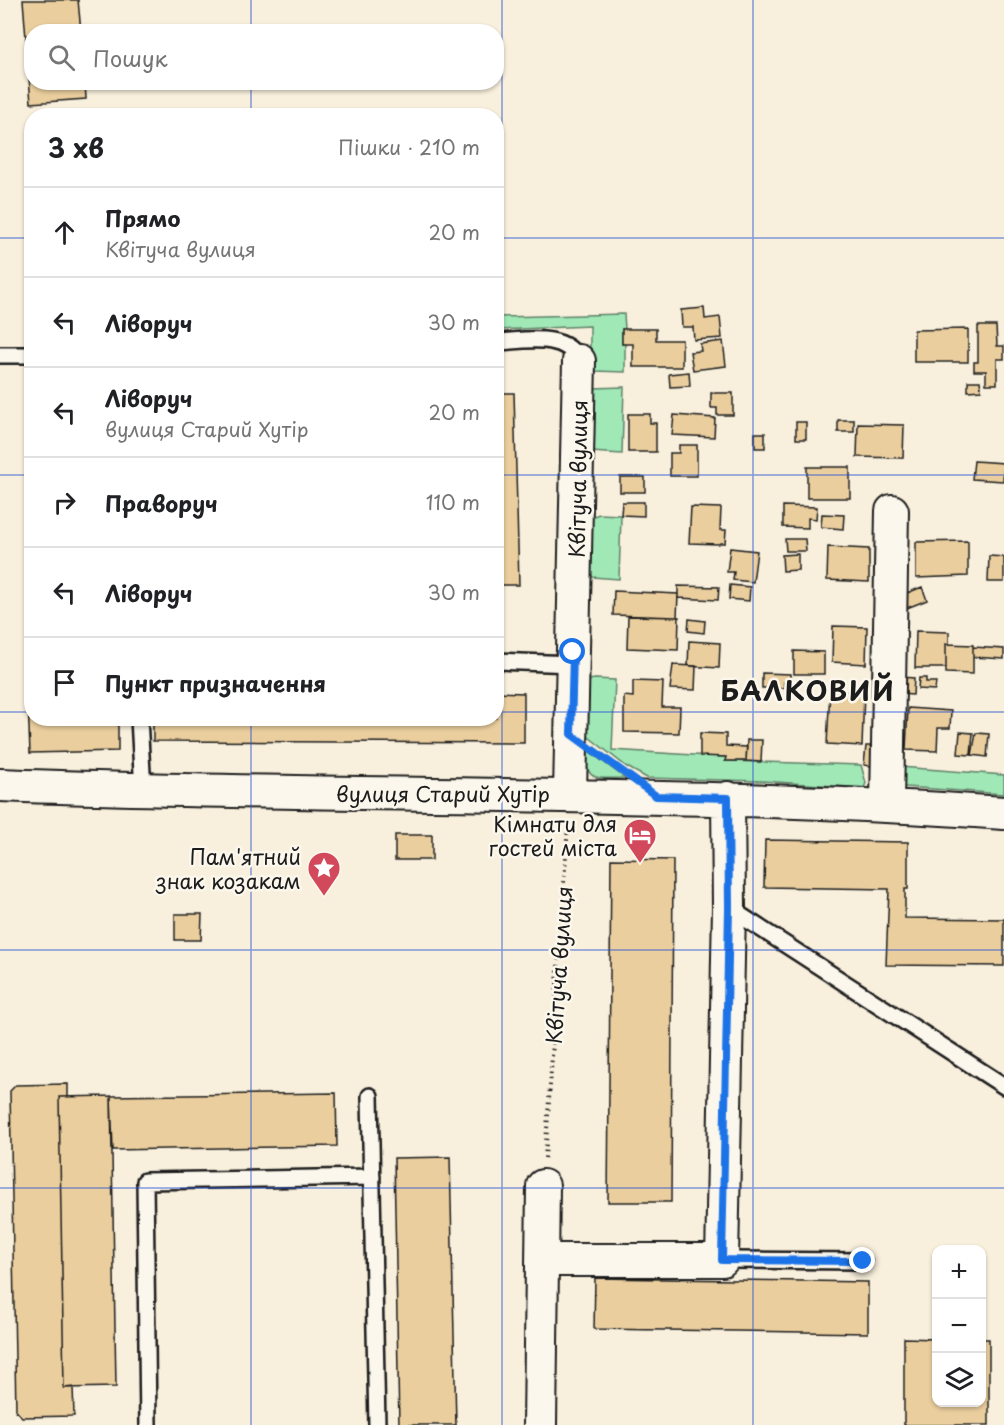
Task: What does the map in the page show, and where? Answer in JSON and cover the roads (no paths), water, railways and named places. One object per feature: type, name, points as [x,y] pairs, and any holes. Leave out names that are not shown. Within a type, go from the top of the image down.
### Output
[{"type":"street","name":"Квітуча вулиця","points":[[570,794],[579,361]]},
{"type":"street","points":[[887,804],[892,511]]},
{"type":"street","name":"вулиця Старий Хутір","points":[[0,785],[143,791],[570,794],[728,798],[887,804],[1004,813]]},
{"type":"street","points":[[543,1260],[722,1260],[729,908],[728,798]]},
{"type":"street","points":[[540,1425],[543,1186]]},
{"type":"lane","points":[[504,342],[549,340],[560,342],[571,347],[579,361]]},
{"type":"lane","points":[[0,355],[24,354]]},
{"type":"lane","points":[[504,661],[573,664]]},
{"type":"lane","points":[[139,726],[143,791]]},
{"type":"lane","points":[[729,908],[1004,1086]]},
{"type":"lane","points":[[370,1096],[377,1425]]},
{"type":"lane","points":[[148,1425],[145,1181],[372,1177]]},
{"type":"lane","points":[[722,1260],[863,1261]]},
{"type":"place","name":"Кімнати для гостей міста","points":[[640,864]]},
{"type":"place","name":"Пам'ятний знак козакам","points":[[324,897]]},
{"type":"district","name":"БАЛКОВИЙ","points":[[808,689]]}]
